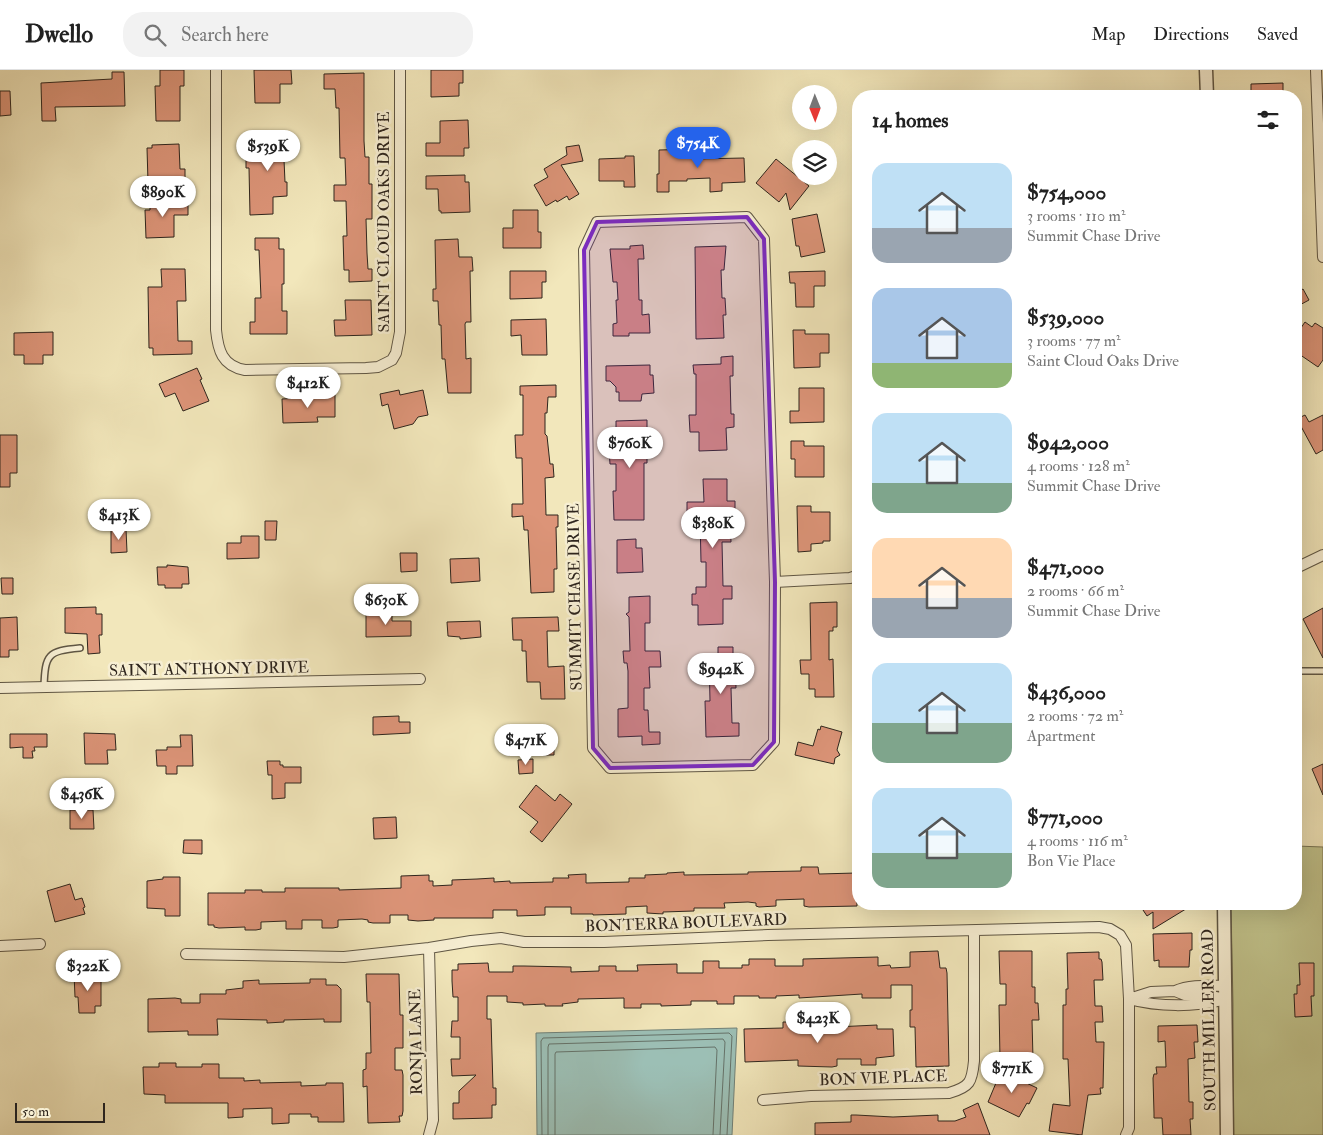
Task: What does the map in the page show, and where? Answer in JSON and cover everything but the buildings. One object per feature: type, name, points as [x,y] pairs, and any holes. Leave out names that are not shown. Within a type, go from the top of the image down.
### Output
[{"type":"street","name":"SAINT CLOUD OAKS DRIVE","points":[[216,70],[216,330],[222,356],[232,366],[245,370],[366,368],[386,364],[392,360],[396,353],[400,332],[400,70]]},
{"type":"street","points":[[1206,70],[1207,90]]},
{"type":"street","points":[[1316,70],[1323,257]]},
{"type":"street","name":"SUMMIT CHASE DRIVE","points":[[747,217],[764,238],[775,582],[774,742],[753,765],[610,768],[593,748],[584,250],[597,222],[747,217]]},
{"type":"street","points":[[1302,565],[1323,555]]},
{"type":"street","points":[[775,582],[852,577]]},
{"type":"street","name":"SAINT ANTHONY DRIVE","points":[[0,688],[420,679]]},
{"type":"street","name":"SOUTH MILLER ROAD","points":[[1224,910],[1227,1135]]},
{"type":"street","name":"BONTERRA BOULEVARD","points":[[186,954],[344,957],[501,938],[524,942],[604,942],[768,935],[1099,927],[1110,929],[1120,935],[1126,945],[1129,999],[1129,1128],[1126,1135]]},
{"type":"street","name":"BON VIE PLACE","points":[[763,1100],[811,1096],[950,1092],[964,1088],[972,1078],[974,1061],[974,931]]},
{"type":"street","points":[[0,946],[40,944]]},
{"type":"street","name":"RONJA LANE","points":[[429,948],[433,1120],[429,1135]]},
{"type":"street","points":[[1129,999],[1151,992],[1175,991],[1186,996],[1210,996],[1226,992]]},
{"type":"street","points":[[1129,999],[1151,1005],[1208,1004],[1226,992]]},
{"type":"lane","points":[[44,687],[44,673],[48,658],[60,650],[80,648]]},
{"type":"lane","points":[[1302,671],[1323,671]]},
{"type":"highlighted area","points":[[747,217],[764,239],[775,582],[774,742],[753,765],[610,768],[593,748],[584,250],[597,222]]},
{"type":"green space","points":[[1302,846],[1323,847],[1323,1135],[1233,1135],[1231,910],[1302,910]]},
{"type":"water","points":[[737,1028],[732,1135],[537,1135],[536,1033]]}]
